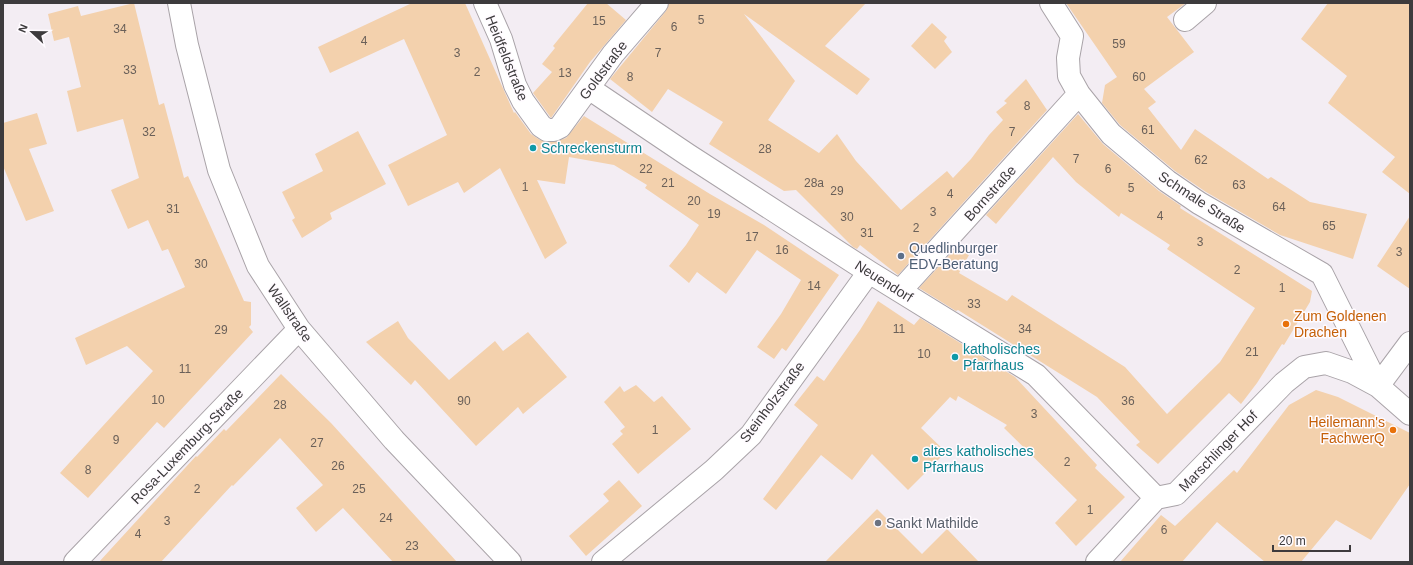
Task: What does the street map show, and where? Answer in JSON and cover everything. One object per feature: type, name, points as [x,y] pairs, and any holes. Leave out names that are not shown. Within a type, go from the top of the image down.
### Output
[{"type":"street","name":"Wallstraße","points":[[179,3],[187,45],[219,170],[258,266],[299,329],[394,440],[510,562]]},
{"type":"street","name":"Heidfeldstraße","points":[[485,3],[501,39],[515,85],[522,101],[541,126],[547,130]]},
{"type":"street","name":"Goldstraße","points":[[547,130],[554,130],[560,127],[614,54],[657,3]]},
{"type":"street","name":"Schmale Straße","points":[[1051,3],[1072,36],[1068,58],[1069,76],[1080,94],[1111,134],[1167,181],[1235,225],[1322,274],[1378,386]]},
{"type":"street","points":[[1185,20],[1205,3]]},
{"type":"street","name":"Neuendorf","points":[[590,88],[688,155],[868,272],[1036,375],[1156,498]]},
{"type":"street","name":"Bornstraße","points":[[900,292],[1080,94]]},
{"type":"street","name":"Steinholzstraße","points":[[603,562],[714,470],[751,435],[868,272]]},
{"type":"street","name":"Rosa-Luxemburg-Straße","points":[[75,562],[299,329]]},
{"type":"street","points":[[1410,343],[1378,386],[1410,414]]},
{"type":"street","name":"Marschlinger Hof","points":[[1156,498],[1176,494],[1284,383],[1304,367],[1326,363],[1352,372],[1378,386]]},
{"type":"street","points":[[1097,562],[1156,498]]},
{"type":"building","points":[[134,3],[159,105],[164,103],[184,178],[188,176],[244,301],[251,302],[251,325],[249,327],[253,332],[164,428],[157,422],[88,498],[60,473],[153,371],[127,346],[86,365],[75,338],[185,287],[168,249],[162,251],[148,220],[128,229],[111,190],[139,178],[123,119],[77,132],[67,91],[81,87],[69,37],[54,41],[48,14],[78,6],[81,16]]},
{"type":"building","points":[[412,3],[465,3],[514,113],[515,112],[531,134],[540,140],[554,142],[566,138],[584,116],[710,194],[764,225],[839,275],[786,351],[782,348],[774,359],[757,347],[781,314],[801,280],[757,250],[726,294],[697,272],[689,283],[669,266],[686,245],[699,225],[645,188],[647,185],[614,165],[569,157],[565,184],[537,180],[567,243],[545,259],[500,168],[464,193],[458,182],[408,206],[388,165],[447,135],[404,39],[330,73],[318,47]]},
{"type":"building","points":[[588,3],[606,3],[626,20],[590,62],[551,118],[533,93],[552,72],[542,64],[555,48],[553,46]]},
{"type":"building","points":[[669,3],[866,3],[825,46],[870,79],[857,95],[744,14],[795,81],[768,120],[819,153],[837,134],[856,161],[901,210],[947,171],[953,178],[971,159],[989,135],[1003,120],[996,112],[1007,103],[1004,101],[1026,79],[1047,110],[898,275],[860,245],[857,249],[853,247],[796,190],[784,191],[709,144],[723,122],[668,89],[652,112],[610,79],[666,11]]},
{"type":"building","points":[[1066,3],[1186,3],[1167,17],[1194,52],[1144,89],[1156,102],[1148,108],[1181,150],[1195,129],[1268,179],[1271,177],[1310,202],[1367,214],[1353,259],[1280,235],[1206,192],[1175,171],[1120,125],[1102,103],[1105,85],[1117,77]]},
{"type":"building","points":[[1328,3],[1410,3],[1410,194],[1382,172],[1395,157],[1328,103],[1347,76],[1301,39]]},
{"type":"building","points":[[932,23],[947,37],[944,41],[952,52],[935,69],[911,46]]},
{"type":"building","points":[[37,113],[47,144],[29,149],[54,211],[26,221],[3,166],[3,123]]},
{"type":"building","points":[[1078,114],[1103,144],[1159,191],[1181,206],[1180,208],[1312,291],[1310,302],[1284,345],[1282,344],[1257,383],[1241,404],[1229,393],[1158,464],[1136,445],[1140,442],[1097,397],[958,310],[956,311],[919,288],[956,248],[969,255],[959,273],[1007,301],[1012,295],[1125,367],[1167,414],[1220,362],[1255,308],[1167,249],[1170,245],[1121,213],[1119,217],[1076,182],[1053,157],[996,224],[986,215]]},
{"type":"building","points":[[358,131],[386,184],[330,213],[332,219],[302,238],[292,220],[295,218],[282,192],[323,171],[315,154]]},
{"type":"building","points":[[1410,216],[1410,289],[1377,266]]},
{"type":"building","points":[[878,301],[914,325],[920,318],[1015,377],[1097,465],[1095,468],[1125,497],[1076,546],[1055,523],[1077,500],[1004,428],[1007,425],[958,396],[956,401],[950,397],[921,428],[946,452],[908,490],[872,454],[852,480],[821,455],[776,510],[763,499],[818,425],[794,405],[817,376],[824,381],[860,330]]},
{"type":"building","points":[[398,321],[408,338],[449,380],[495,341],[503,351],[528,332],[567,377],[523,414],[518,407],[476,446],[415,380],[411,385],[366,342]]},
{"type":"building","points":[[281,374],[331,423],[457,562],[393,562],[343,508],[316,532],[296,508],[323,485],[280,438],[233,486],[232,485],[161,562],[99,562],[196,456],[197,457],[224,429],[226,431]]},
{"type":"building","points":[[636,385],[654,402],[662,396],[691,429],[638,474],[612,444],[623,434],[620,431],[625,427],[604,402],[620,386],[624,392]]},
{"type":"building","points":[[1316,390],[1338,397],[1410,433],[1410,484],[1371,540],[1336,520],[1301,562],[1265,562],[1217,522],[1182,562],[1120,562],[1161,515],[1175,526],[1234,470],[1237,473],[1289,405]]},
{"type":"building","points":[[619,480],[642,506],[586,556],[569,536],[609,501],[603,494]]},
{"type":"building","points":[[877,509],[922,554],[947,529],[979,562],[825,562]]},
{"type":"place","name":"Schreckensturm","points":[[533,148]]},
{"type":"place","name":"Quedlinburger EDV-Beratung","points":[[901,256]]},
{"type":"place","name":"Zum Goldenen Drachen","points":[[1286,324]]},
{"type":"place","name":"katholisches Pfarrhaus","points":[[955,357]]},
{"type":"place","name":"Heilemann's FachwerQ","points":[[1393,430]]},
{"type":"place","name":"altes katholisches Pfarrhaus","points":[[915,459]]},
{"type":"place","name":"Sankt Mathilde","points":[[878,523]]}]
